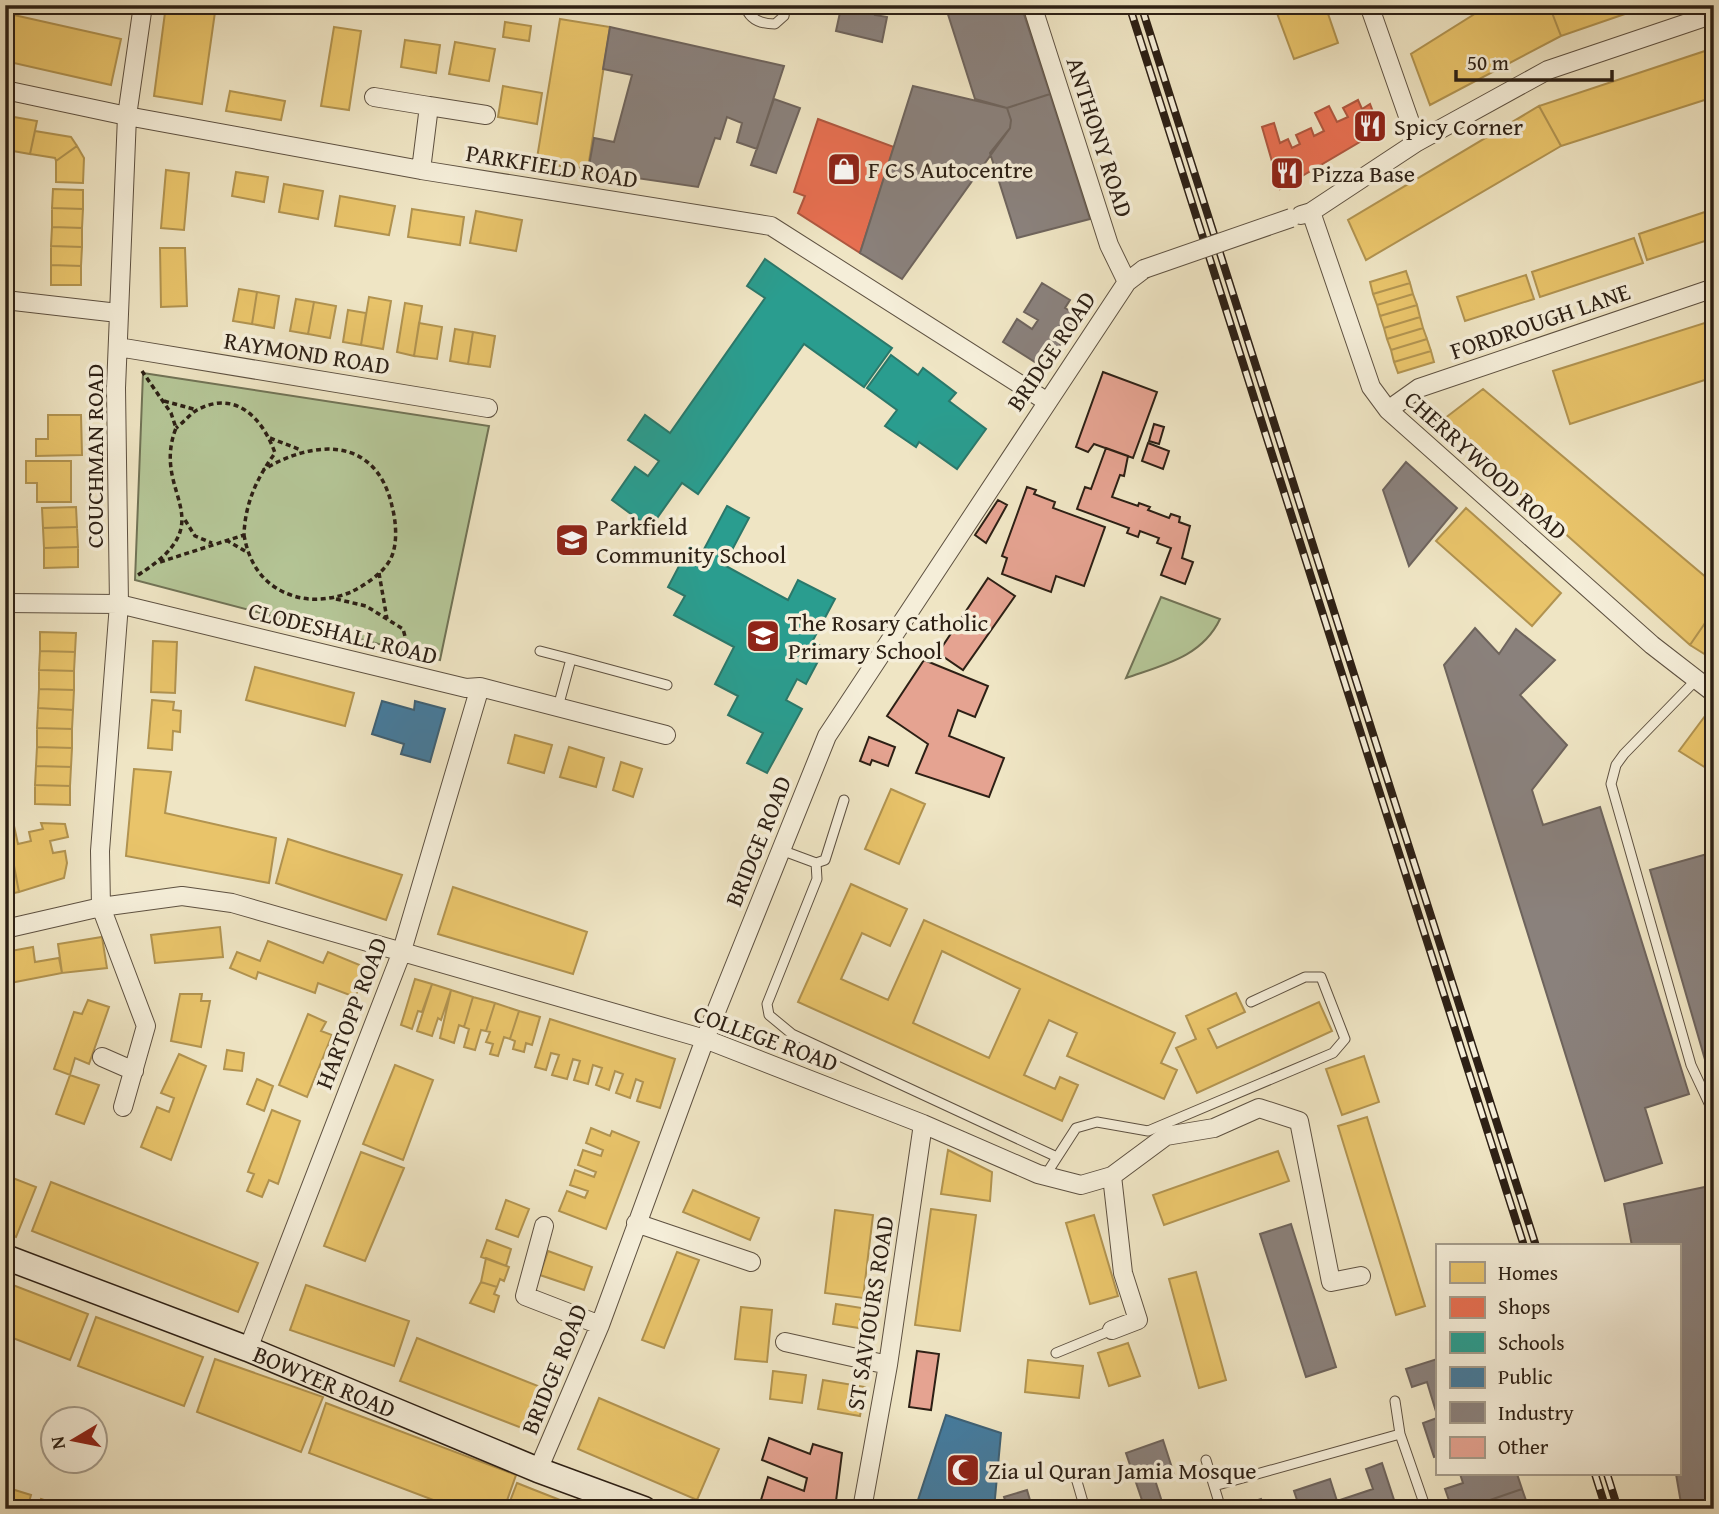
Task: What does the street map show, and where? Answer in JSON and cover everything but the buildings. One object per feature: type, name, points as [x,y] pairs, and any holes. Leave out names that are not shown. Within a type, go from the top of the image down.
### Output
[{"type":"main road","name":"BOWYER ROAD","points":[[5,1257],[248,1349],[538,1470],[644,1509]]},
{"type":"street","name":"COUCHMAN ROAD","points":[[123,1107],[146,1026],[101,907],[100,850],[119,596],[124,348],[118,313],[127,116],[143,5]]},
{"type":"street","name":"ANTHONY ROAD","points":[[1032,5],[1101,220],[1127,282]]},
{"type":"street","points":[[1369,5],[1417,142]]},
{"type":"street","points":[[1311,212],[1417,142],[1548,70],[1714,14]]},
{"type":"street","name":"PARKFIELD ROAD","points":[[5,90],[127,116],[421,170],[771,226],[1046,401]]},
{"type":"street","points":[[374,97],[486,115]]},
{"type":"street","points":[[421,170],[429,106]]},
{"type":"street","name":"BRIDGE ROAD","points":[[538,1470],[600,1325],[705,1039],[827,736],[1127,282],[1144,269],[1311,212]]},
{"type":"street","name":"CHERRYWOOD ROAD","points":[[1311,212],[1371,387],[1388,410],[1538,546],[1714,693]]},
{"type":"street","name":"FORDROUGH LANE","points":[[1388,410],[1419,388],[1714,288]]},
{"type":"street","points":[[5,300],[118,313]]},
{"type":"street","name":"RAYMOND ROAD","points":[[124,348],[488,408]]},
{"type":"street","name":"CLODESHALL ROAD","points":[[5,603],[119,596],[411,675],[466,688],[480,687],[666,735]]},
{"type":"street","name":"HARTOPP ROAD","points":[[248,1349],[401,954],[480,687]]},
{"type":"street","name":"COLLEGE ROAD","points":[[5,929],[101,907],[182,897],[232,903],[401,954],[705,1039],[923,1124],[1045,1176],[1080,1185],[1112,1176],[1166,1136],[1214,1128],[1259,1108],[1299,1121],[1331,1282],[1361,1276]]},
{"type":"street","points":[[102,1057],[134,1071]]},
{"type":"street","name":"ST SAVIOURS ROAD","points":[[862,1509],[888,1365],[923,1124]]},
{"type":"street","points":[[1112,1176],[1124,1273],[1138,1320],[1112,1330]]},
{"type":"street","points":[[636,1223],[751,1262]]},
{"type":"street","points":[[544,1226],[525,1296],[600,1325]]},
{"type":"street","points":[[785,1342],[888,1365]]},
{"type":"lane","points":[[745,5],[755,20],[775,24],[784,16],[786,5]]},
{"type":"lane","points":[[540,652],[667,685]]},
{"type":"lane","points":[[558,707],[571,659]]},
{"type":"lane","points":[[1696,680],[1623,754],[1616,765],[1611,784],[1691,1065],[1714,1114]]},
{"type":"lane","points":[[781,850],[817,863],[825,860],[844,800]]},
{"type":"lane","points":[[817,863],[817,879],[767,1004],[769,1016],[792,1034],[1057,1157]]},
{"type":"lane","points":[[1045,1176],[1076,1128],[1097,1122],[1148,1131],[1333,1053],[1345,1039],[1321,978],[1305,977],[1251,1002]]},
{"type":"lane","points":[[1056,1353],[1112,1330]]},
{"type":"lane","points":[[1395,1401],[1400,1434],[1426,1509]]},
{"type":"lane","points":[[1214,1486],[1400,1434]]},
{"type":"lane","points":[[1206,1460],[1221,1509]]},
{"type":"lane","points":[[1076,1478],[1085,1509]]},
{"type":"path","points":[[124,348],[162,400],[176,428]]},
{"type":"path","points":[[162,400],[197,410],[230,404],[246,409],[267,429],[275,453],[263,470],[245,512],[244,535],[247,551],[268,583],[295,597],[334,599],[366,606],[403,629],[411,652],[411,675]]},
{"type":"path","points":[[197,410],[176,428],[171,441],[170,467],[185,520],[195,536],[214,544]]},
{"type":"path","points":[[270,438],[303,451]]},
{"type":"path","points":[[263,470],[287,455],[318,447],[356,453],[374,465],[390,495],[396,524],[391,559],[368,584],[334,599]]},
{"type":"path","points":[[119,596],[160,562],[181,537],[185,520]]},
{"type":"path","points":[[160,562],[244,535]]},
{"type":"path","points":[[226,540],[247,551]]},
{"type":"path","points":[[379,572],[387,619]]},
{"type":"green space","points":[[143,373],[489,426],[440,660],[135,580]]},
{"type":"green space","points":[[1161,597],[1220,619],[1212,632],[1192,651],[1167,664],[1126,678]]},
{"type":"railway","points":[[1129,5],[1523,1244]]},
{"type":"railway","points":[[1141,5],[1535,1244]]},
{"type":"railway","points":[[1596,1476],[1606,1509]]},
{"type":"railway","points":[[1608,1476],[1618,1509]]},
{"type":"place","name":"Spicy Corner","points":[[1370,126]]},
{"type":"place","name":"F C S Autocentre","points":[[844,169]]},
{"type":"place","name":"Pizza Base","points":[[1287,173]]},
{"type":"place","name":"Parkfield Community School","points":[[572,540]]},
{"type":"place","name":"The Rosary Catholic Primary School","points":[[763,636]]},
{"type":"place","name":"Zia ul Quran Jamia Mosque","points":[[963,1470]]}]
